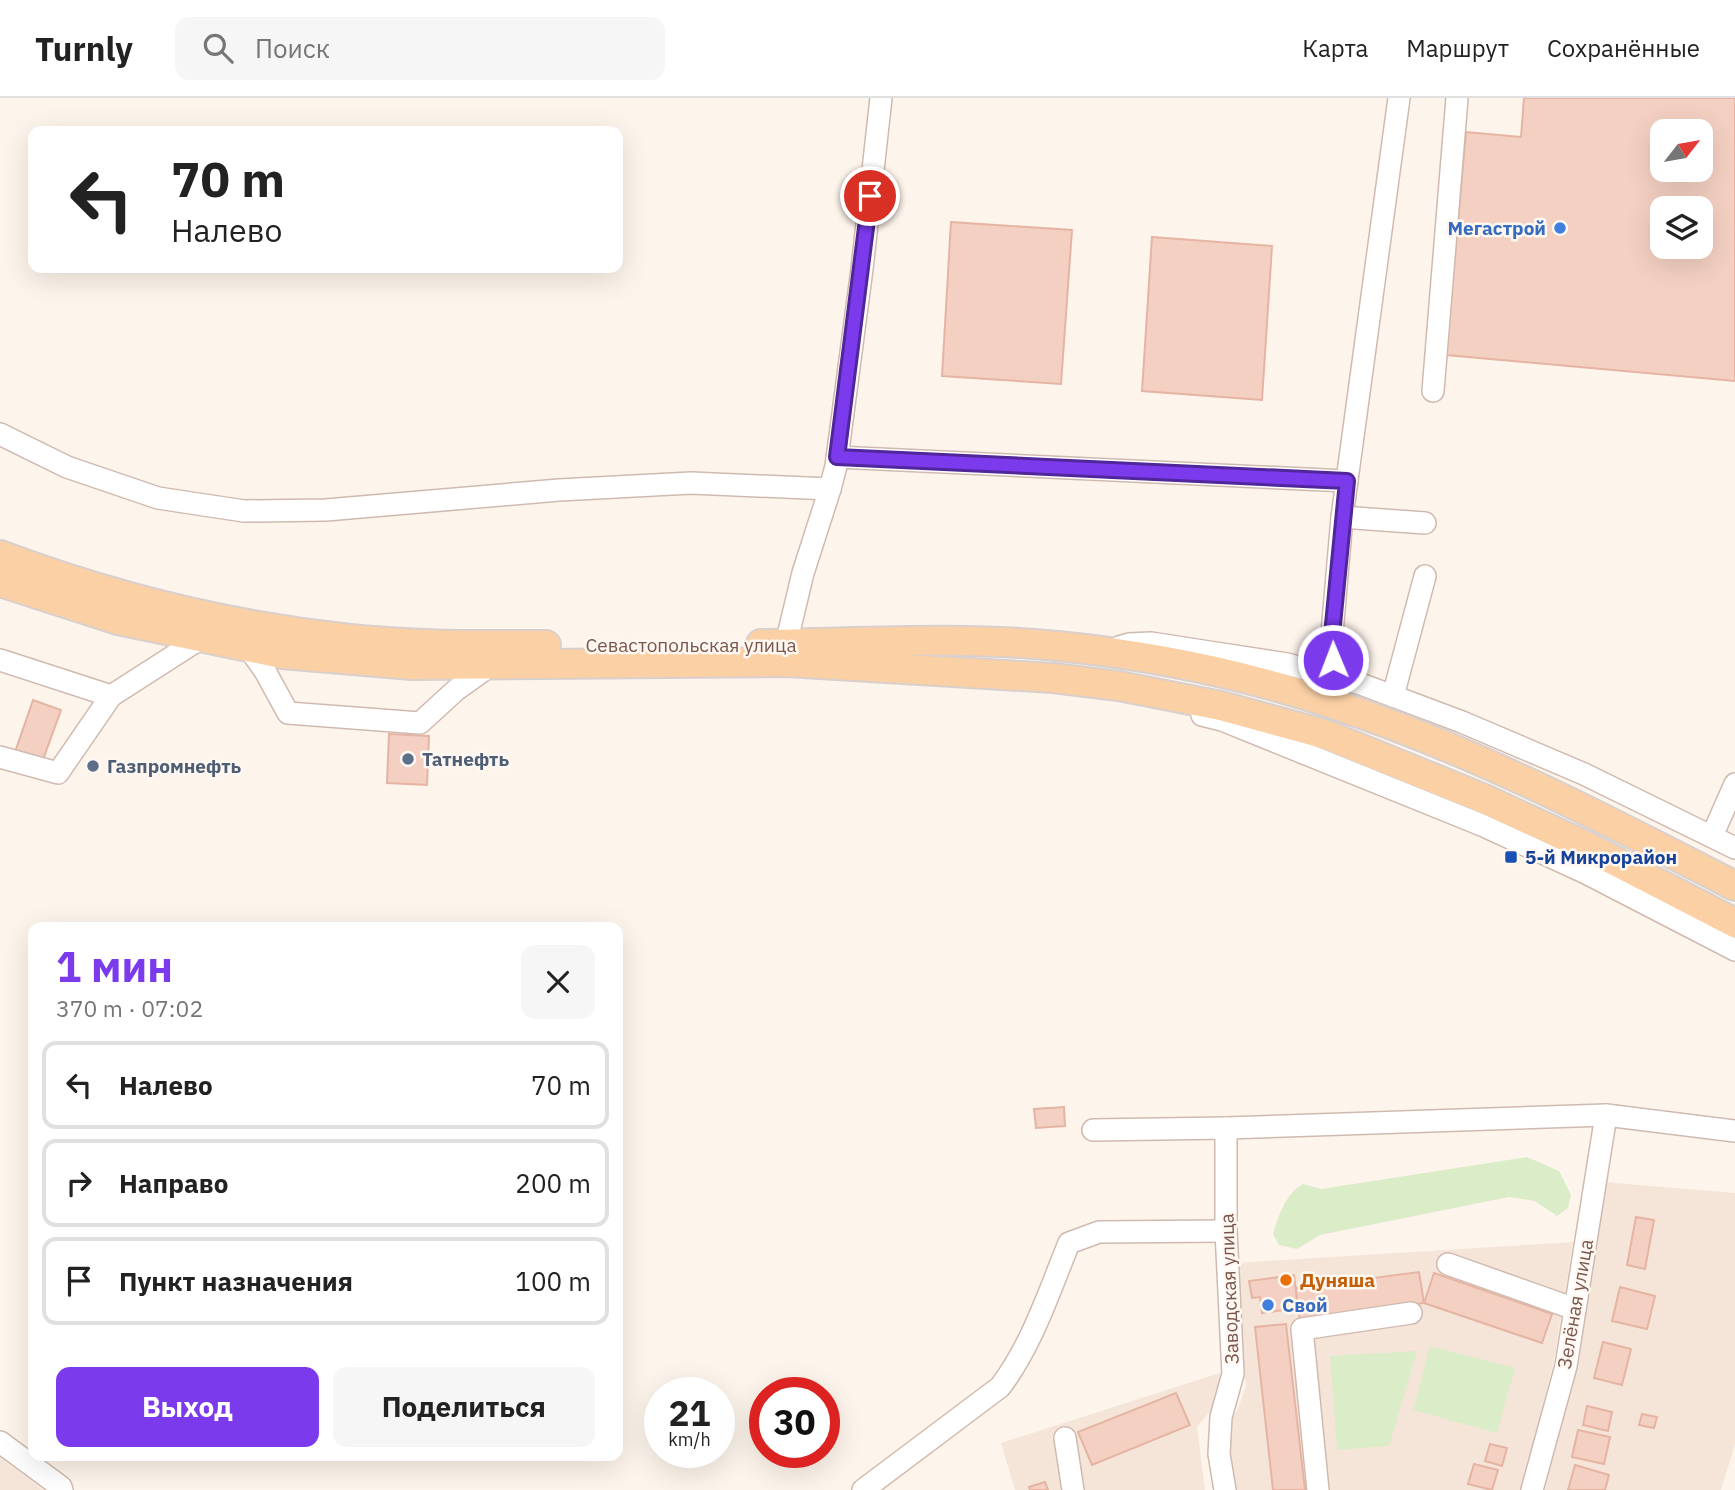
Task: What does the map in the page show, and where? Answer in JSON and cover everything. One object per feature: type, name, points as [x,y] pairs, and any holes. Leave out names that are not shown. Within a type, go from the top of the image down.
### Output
[{"type":"main road","name":"Севастопольская улица","points":[[0,555],[98,590],[168,609],[262,628],[352,639],[453,644],[976,642],[1056,646],[1105,652],[1227,675],[1388,709],[1457,750],[1558,797],[1735,886]]},
{"type":"main road","name":"Севастопольская улица","points":[[0,582],[118,620],[282,654],[412,665],[787,662],[1053,678],[1104,684],[1221,706],[1281,721],[1374,754],[1482,798],[1584,845],[1735,923]]},
{"type":"street","points":[[786,644],[803,573],[830,489],[837,457],[881,98]]},
{"type":"street","points":[[1335,676],[1331,645],[1342,517],[1399,98]]},
{"type":"street","points":[[1433,391],[1457,98]]},
{"type":"street","points":[[0,434],[67,467],[158,498],[244,511],[326,510],[559,490],[691,483],[830,489]]},
{"type":"street","points":[[837,457],[1347,481]]},
{"type":"street","points":[[1342,517],[1425,523]]},
{"type":"street","points":[[1388,709],[1425,576]]},
{"type":"street","points":[[0,757],[58,773],[111,696],[203,637]]},
{"type":"street","points":[[1105,652],[1129,643],[1151,643],[1287,664],[1335,676],[1388,709],[1462,722],[1584,774],[1735,848]]},
{"type":"street","points":[[248,647],[288,713],[420,723],[456,690],[491,664]]},
{"type":"street","points":[[0,660],[111,696]]},
{"type":"street","points":[[1104,684],[1137,702],[1222,720],[1484,826],[1586,873],[1735,950]]},
{"type":"street","points":[[1712,836],[1735,784]]},
{"type":"street","points":[[1093,1130],[1606,1115],[1735,1131]]},
{"type":"street","name":"Зелёная улица","points":[[1532,1490],[1566,1366],[1606,1115]]},
{"type":"street","name":"Заводская улица","points":[[1225,1490],[1219,1454],[1221,1417],[1233,1374],[1226,1231],[1226,1128]]},
{"type":"street","points":[[863,1490],[1000,1387],[1014,1369],[1026,1346],[1069,1243],[1099,1232],[1226,1231]]},
{"type":"street","points":[[1448,1264],[1575,1309]]},
{"type":"street","points":[[1318,1490],[1302,1329],[1411,1313]]},
{"type":"street","points":[[1065,1438],[1073,1490]]},
{"type":"street","points":[[0,1442],[62,1490]]},
{"type":"shaded area","points":[[1603,1182],[1735,1193],[1735,1444],[1721,1490],[1536,1490]]},
{"type":"shaded area","points":[[1573,1242],[1554,1361],[1521,1490],[1228,1490],[1221,1433],[1238,1409],[1246,1386],[1234,1263]]},
{"type":"shaded area","points":[[1223,1372],[1223,1396],[1197,1427],[1205,1490],[1015,1490],[1001,1443]]},
{"type":"shaded area","points":[[0,1458],[43,1490],[0,1490]]},
{"type":"green space","points":[[1527,1157],[1559,1171],[1571,1195],[1568,1208],[1557,1216],[1535,1201],[1509,1197],[1320,1235],[1297,1249],[1279,1245],[1273,1234],[1287,1199],[1303,1184],[1321,1189]]},
{"type":"green space","points":[[1430,1346],[1515,1368],[1497,1433],[1413,1410]]},
{"type":"green space","points":[[1417,1351],[1389,1446],[1337,1450],[1330,1356]]},
{"type":"building","name":"Мегастрой","points":[[1524,98],[1735,98],[1735,381],[1446,355],[1466,132],[1521,137]]},
{"type":"building","points":[[951,222],[1072,230],[1061,384],[942,376]]},
{"type":"building","points":[[1152,237],[1272,246],[1262,400],[1142,391]]},
{"type":"building","points":[[33,700],[61,710],[40,768],[13,758]]},
{"type":"building","name":"Татнефть","points":[[389,734],[429,736],[427,785],[387,783]]},
{"type":"building","points":[[1064,1107],[1065,1126],[1036,1128],[1034,1109]]},
{"type":"building","points":[[1636,1217],[1654,1220],[1645,1269],[1627,1265]]},
{"type":"building","points":[[1419,1272],[1424,1303],[1300,1320],[1295,1288]]},
{"type":"building","points":[[1434,1273],[1552,1314],[1542,1343],[1424,1303]]},
{"type":"building","points":[[1294,1275],[1298,1308],[1262,1313],[1260,1297],[1252,1298],[1249,1281]]},
{"type":"building","points":[[1620,1287],[1655,1296],[1647,1329],[1612,1321]]},
{"type":"building","points":[[1286,1324],[1305,1490],[1273,1490],[1255,1327]]},
{"type":"building","points":[[1603,1342],[1631,1349],[1622,1385],[1594,1378]]},
{"type":"building","points":[[1176,1393],[1190,1425],[1092,1465],[1078,1432]]},
{"type":"building","points":[[1587,1406],[1612,1412],[1608,1431],[1583,1425]]},
{"type":"building","points":[[1642,1414],[1657,1417],[1654,1428],[1639,1425]]},
{"type":"building","points":[[1578,1430],[1610,1437],[1604,1464],[1572,1457]]},
{"type":"building","points":[[1490,1444],[1507,1448],[1502,1466],[1485,1461]]},
{"type":"building","points":[[1474,1464],[1498,1470],[1492,1490],[1468,1484]]},
{"type":"building","points":[[1575,1465],[1609,1475],[1605,1490],[1568,1490]]},
{"type":"building","points":[[1045,1482],[1048,1490],[1030,1490],[1029,1487]]},
{"type":"place","name":"Мегастрой","points":[[1560,228]]},
{"type":"place","name":"Татнефть","points":[[408,759]]},
{"type":"place","name":"Газпромнефть","points":[[93,766]]},
{"type":"place","name":"5-й Микрорайон","points":[[1511,857]]},
{"type":"place","name":"Дуняша","points":[[1286,1280]]},
{"type":"place","name":"Свой","points":[[1268,1305]]},
{"type":"route","points":[[870,196],[837,457],[1347,481],[1331,645],[1333,660]]}]
